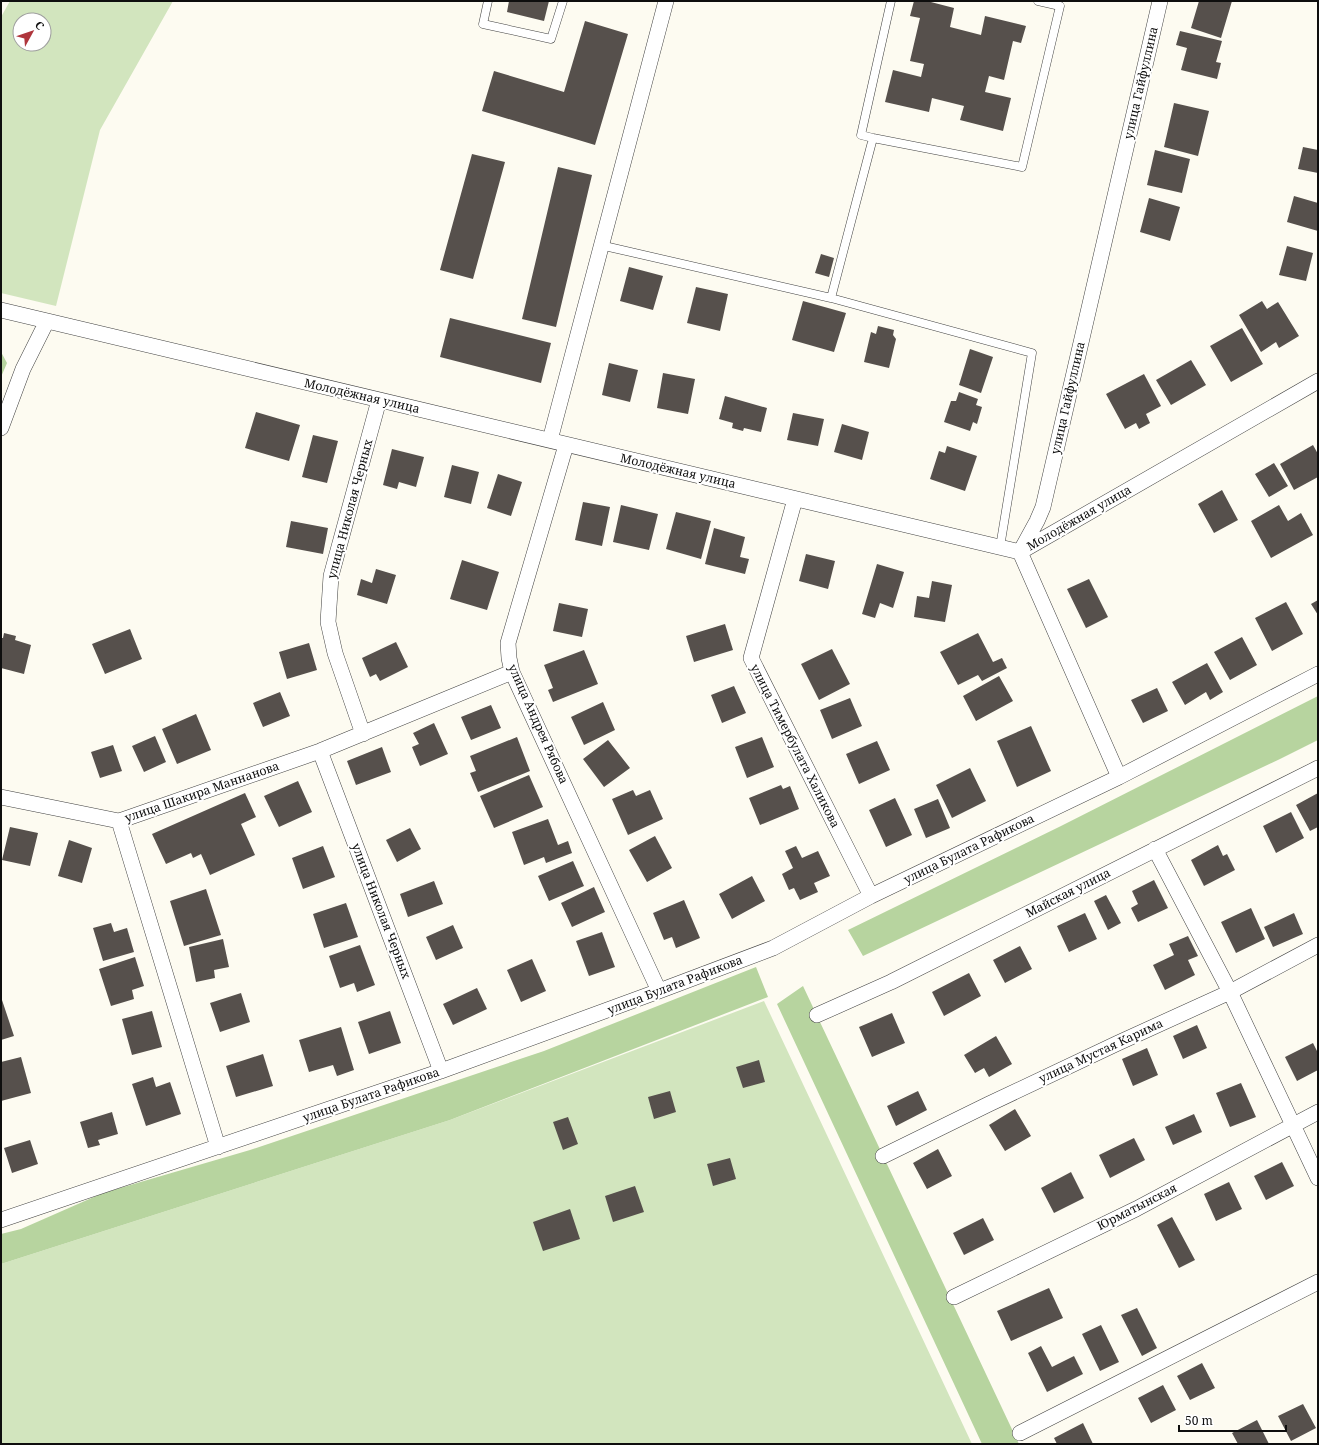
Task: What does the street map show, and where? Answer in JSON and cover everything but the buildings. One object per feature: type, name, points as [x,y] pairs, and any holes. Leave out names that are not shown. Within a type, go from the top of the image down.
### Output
[{"type":"street","points":[[550,440],[600,245],[666,1]]},
{"type":"street","name":"улица Гайфуллина","points":[[1020,552],[1043,507],[1160,1]]},
{"type":"street","name":"Молодёжная улица","points":[[1,310],[1020,552],[1318,381]]},
{"type":"street","points":[[1,428],[23,369],[47,321]]},
{"type":"street","name":"улица Николая Черных","points":[[363,734],[335,653],[328,622],[331,576],[379,400]]},
{"type":"street","name":"улица Андрея Рябова","points":[[566,444],[508,643],[509,658],[512,672],[659,991]]},
{"type":"street","name":"улица Тимербулата Халикова","points":[[794,499],[751,658],[871,896]]},
{"type":"street","points":[[1020,552],[1119,777]]},
{"type":"street","name":"улица Шакира Маннанова","points":[[218,1147],[119,821],[320,751],[512,672]]},
{"type":"street","name":"улица Булата Рафикова","points":[[1,1220],[441,1071],[773,948],[871,896],[1119,777],[1318,674]]},
{"type":"street","name":"улица Николая Черных","points":[[320,751],[441,1071]]},
{"type":"street","name":"Майская улица","points":[[817,1015],[891,982],[1318,768]]},
{"type":"street","points":[[1,797],[119,821]]},
{"type":"street","points":[[1155,849],[1230,992],[1318,1178]]},
{"type":"street","name":"улица Мустая Карима","points":[[883,1156],[1018,1090],[1230,992],[1318,945]]},
{"type":"street","name":"Юрматынская","points":[[954,1297],[1136,1209],[1318,1112]]},
{"type":"street","points":[[1020,1433],[1318,1282]]},
{"type":"lane","points":[[488,1],[483,24],[551,39],[563,1]]},
{"type":"lane","points":[[891,1],[861,135],[1022,167],[1060,6],[1038,1]]},
{"type":"lane","points":[[831,298],[872,138]]},
{"type":"lane","points":[[600,245],[831,298],[1032,353],[1000,547]]},
{"type":"green space","points":[[10,1],[173,1],[100,130],[56,306],[1,293],[1,17]]},
{"type":"green space","points":[[1,352],[7,363],[1,377]]},
{"type":"green space","points":[[1318,696],[1318,740],[1280,759],[863,956],[848,930],[1061,826]]},
{"type":"green space","points":[[756,967],[768,997],[450,1120],[1,1264],[1,1234],[21,1229],[103,1193],[250,1150],[544,1051]]},
{"type":"green space","points":[[803,986],[1019,1444],[982,1444],[777,1004]]},
{"type":"green space","points":[[764,1001],[972,1444],[1,1444],[1,1264],[450,1120]]}]
